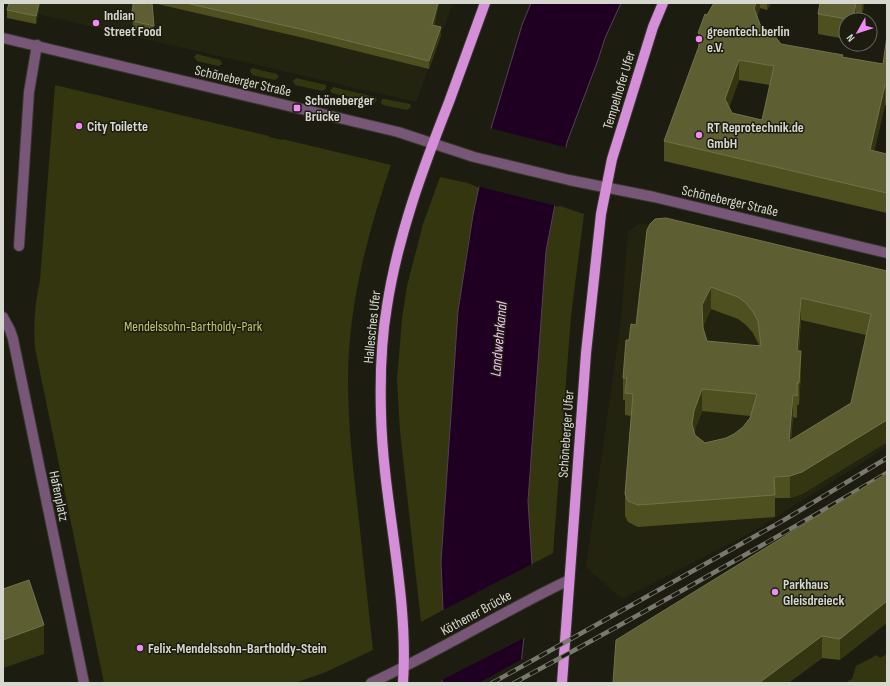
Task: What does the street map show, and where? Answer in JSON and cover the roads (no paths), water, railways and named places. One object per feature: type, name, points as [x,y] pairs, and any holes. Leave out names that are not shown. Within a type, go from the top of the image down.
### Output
[{"type":"main road","name":"Hallesches Ufer","points":[[403,683],[403,623],[387,484],[381,416],[383,346],[387,306],[397,256],[422,172],[485,3]]},
{"type":"main road","name":"Tempelhofer Ufer","points":[[606,187],[612,159],[653,26],[663,3]]},
{"type":"main road","name":"Schöneberger Ufer","points":[[562,683],[586,353],[601,214],[606,187]]},
{"type":"street","name":"Schöneberger Straße","points":[[3,38],[398,132],[474,157],[566,179],[654,197],[887,253]]},
{"type":"street","points":[[19,246],[30,86],[37,46]]},
{"type":"street","name":"Hafenplatz","points":[[3,317],[13,339],[84,683]]},
{"type":"street","name":"Köthener Brücke","points":[[371,683],[404,668],[539,594],[569,580]]},
{"type":"water","name":"Landwehrkanal","points":[[531,3],[621,3],[605,38],[567,142],[546,251],[528,501],[532,564],[519,683],[442,683],[443,610],[441,562],[458,311],[473,215],[492,125],[522,25]]},
{"type":"railway","points":[[492,683],[784,520],[887,458]]},
{"type":"railway","points":[[514,683],[702,580],[887,473]]},
{"type":"place","name":"Indian Street Food","points":[[96,23]]},
{"type":"place","name":"greentech.berlin e.V.","points":[[699,39]]},
{"type":"place","name":"Schöneberger Brücke","points":[[297,108]]},
{"type":"place","name":"City Toilette","points":[[79,126]]},
{"type":"place","name":"RT Reprotechnik.de GmbH","points":[[699,135]]},
{"type":"place","name":"Parkhaus Gleisdreieck","points":[[775,592]]},
{"type":"place","name":"Felix-Mendelssohn-Bartholdy-Stein","points":[[140,648]]},
{"type":"park label","name":"Mendelssohn-Bartholdy-Park","points":[[193,326]]}]
